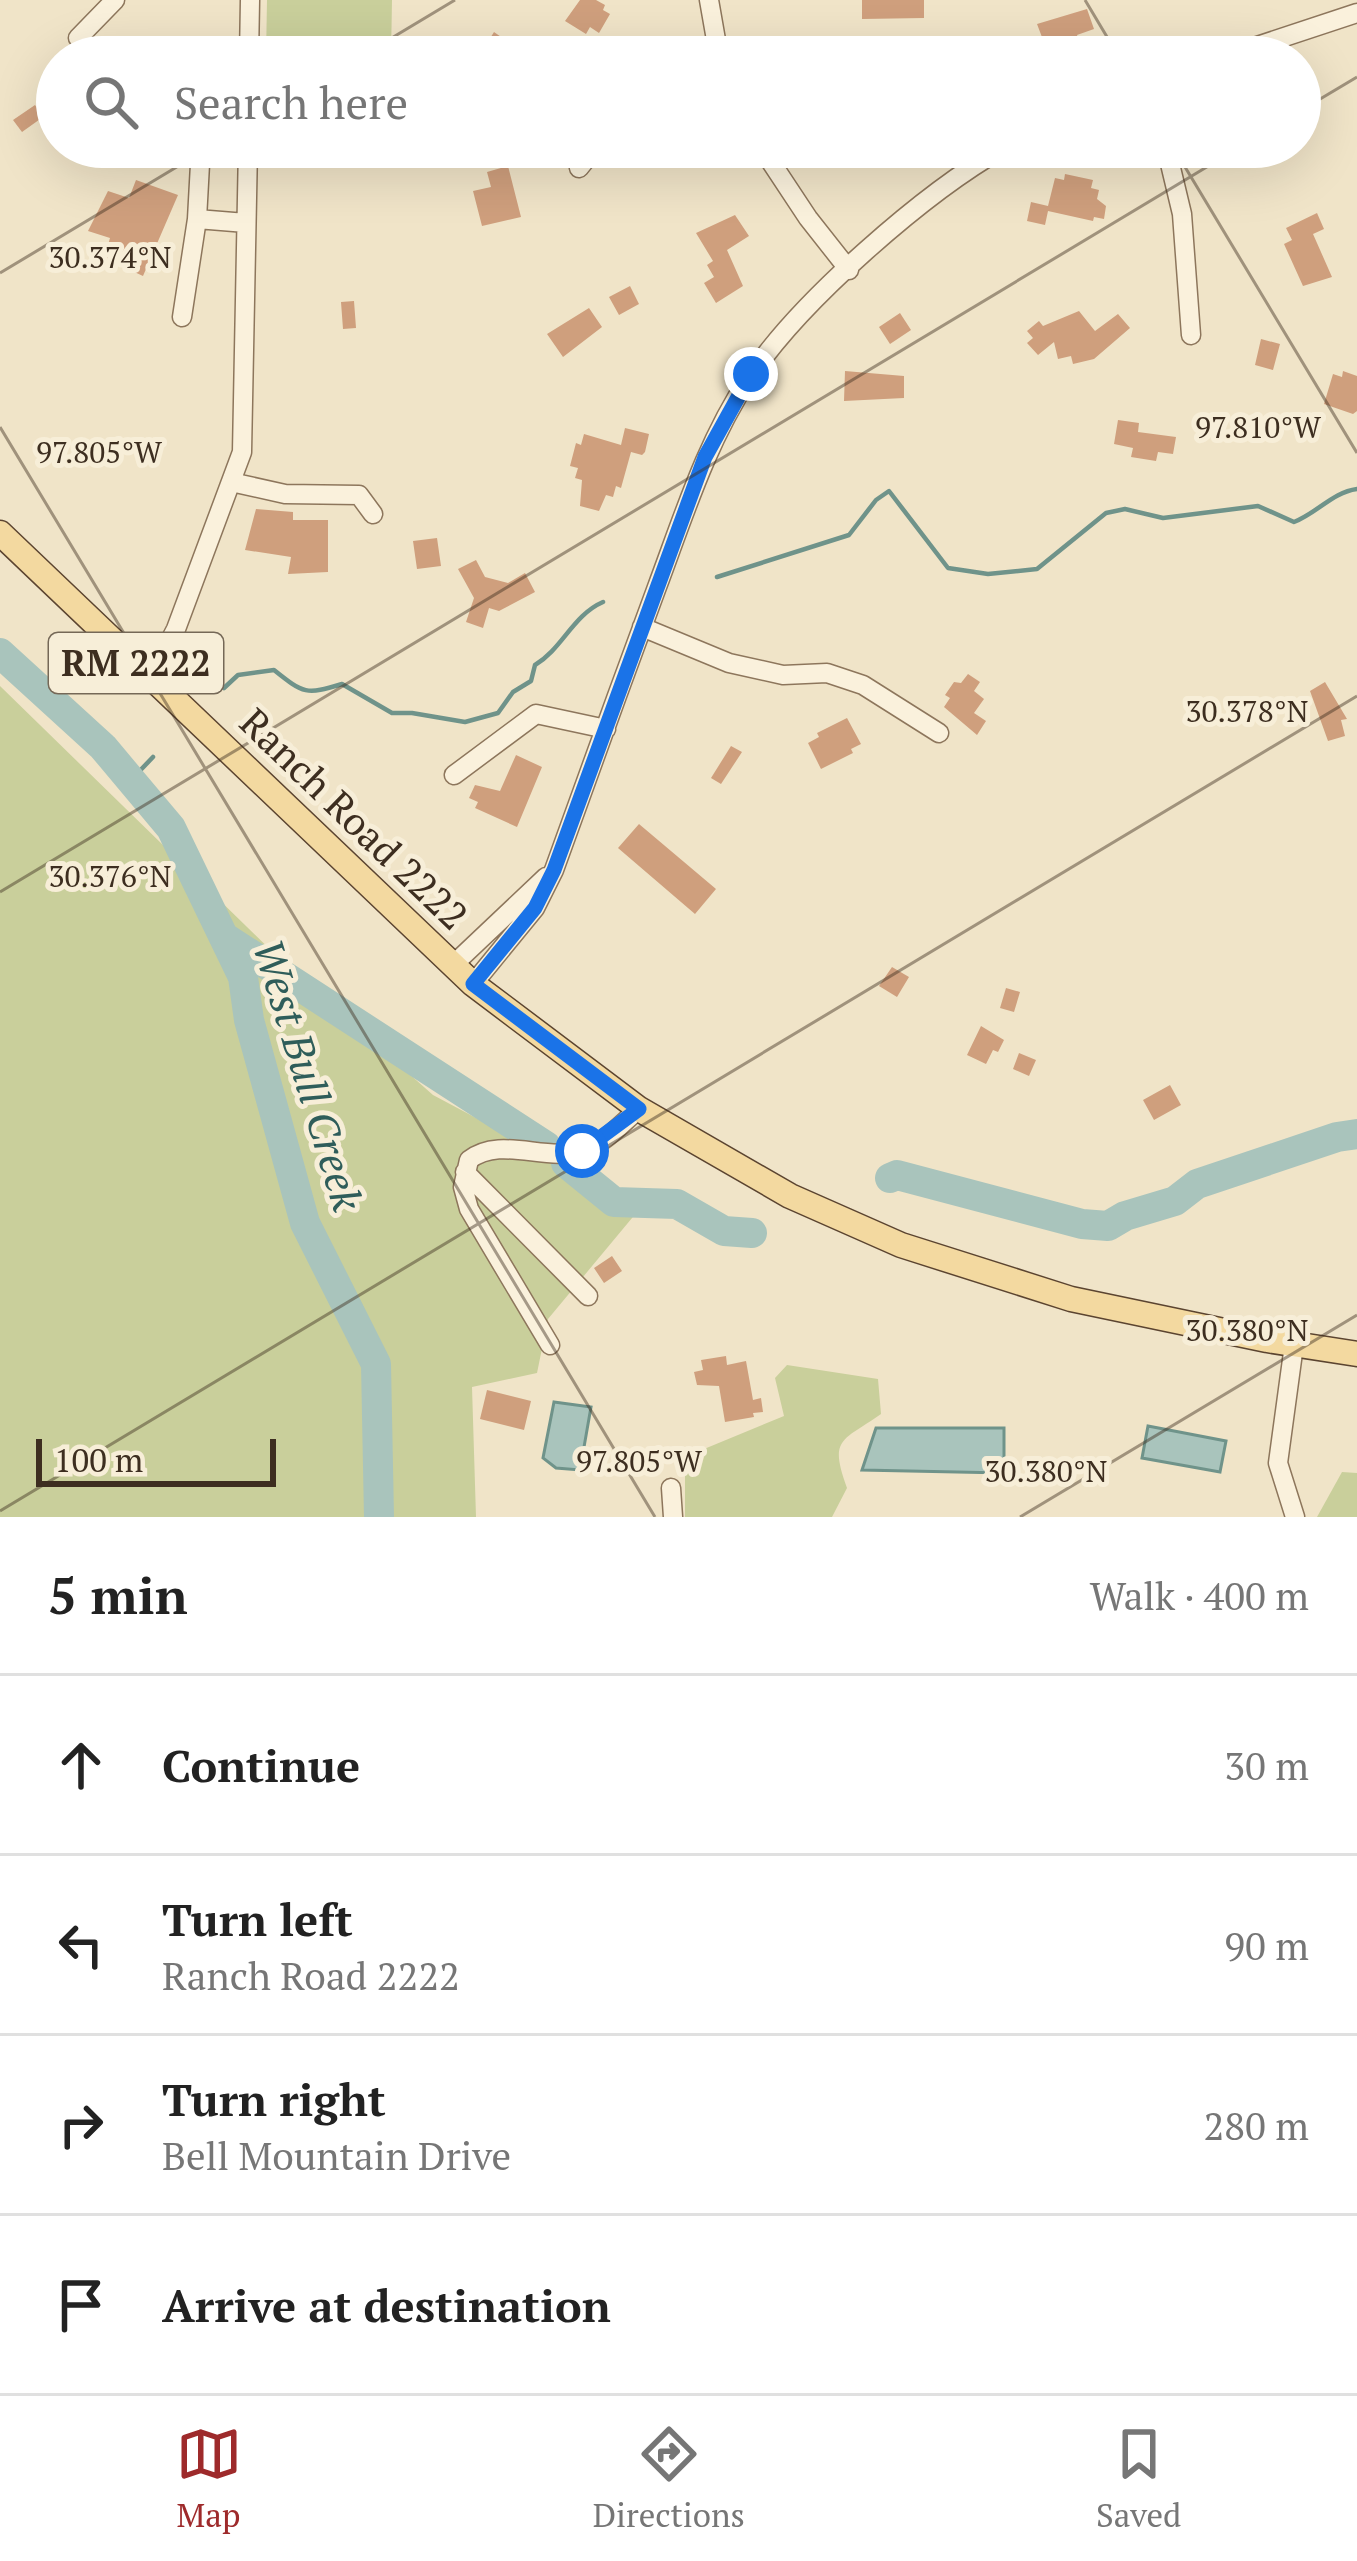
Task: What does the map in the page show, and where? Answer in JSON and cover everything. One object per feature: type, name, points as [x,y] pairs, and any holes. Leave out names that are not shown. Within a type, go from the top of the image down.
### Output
[{"type":"main road","name":"Ranch Road 2222","points":[[0,533],[473,984],[639,1109],[790,1196],[901,1245],[1072,1299],[1357,1354]]},
{"type":"street","points":[[80,36],[115,0]]},
{"type":"street","points":[[249,36],[250,0]]},
{"type":"street","points":[[709,0],[715,36]]},
{"type":"street","points":[[1287,36],[1357,13]]},
{"type":"street","points":[[182,317],[200,168]]},
{"type":"street","points":[[151,677],[176,629],[242,452],[247,168]]},
{"type":"street","points":[[775,168],[849,270]]},
{"type":"street","points":[[473,984],[535,908],[554,870],[705,457],[731,407],[779,340],[849,270],[971,168]]},
{"type":"street","points":[[1171,168],[1182,214],[1191,334]]},
{"type":"street","points":[[197,219],[246,224]]},
{"type":"street","points":[[231,482],[285,494],[359,494],[373,514]]},
{"type":"street","points":[[642,627],[730,663],[783,675],[827,673],[863,685],[939,733]]},
{"type":"street","points":[[454,775],[536,714],[605,728]]},
{"type":"street","points":[[453,965],[554,870]]},
{"type":"street","points":[[550,1345],[469,1209],[463,1187],[469,1160],[490,1149],[582,1151],[639,1109]]},
{"type":"street","points":[[465,1172],[588,1296]]},
{"type":"street","points":[[1294,1345],[1278,1463],[1295,1517]]},
{"type":"street","points":[[671,1488],[673,1517]]},
{"type":"green space","points":[[267,0],[392,0],[391,36],[266,36]]},
{"type":"green space","points":[[0,686],[285,964],[433,1095],[642,1206],[548,1319],[537,1373],[472,1387],[476,1517],[0,1517]]},
{"type":"green space","points":[[787,1365],[878,1379],[881,1414],[848,1437],[839,1450],[847,1488],[832,1517],[685,1517],[685,1470],[692,1454],[784,1416],[775,1378]]},
{"type":"green space","points":[[1342,1472],[1357,1473],[1357,1517],[1317,1517]]},
{"type":"water","points":[[554,1402],[591,1407],[580,1470],[556,1468],[543,1458]]},
{"type":"water","points":[[1148,1426],[1226,1441],[1220,1472],[1142,1458]]},
{"type":"water","points":[[876,1428],[1004,1428],[1004,1473],[862,1470]]},
{"type":"building","points":[[580,0],[605,5],[603,10],[610,14],[599,33],[590,27],[586,34],[565,21]]},
{"type":"building","points":[[862,0],[924,0],[924,18],[862,19]]},
{"type":"building","points":[[1087,9],[1094,29],[1077,36],[1042,36],[1037,24]]},
{"type":"building","points":[[36,106],[36,122],[22,132],[13,120]]},
{"type":"building","points":[[509,168],[521,217],[482,226],[473,191],[491,187],[487,172]]},
{"type":"building","points":[[1065,174],[1093,180],[1091,188],[1099,190],[1097,199],[1106,206],[1104,219],[1048,211],[1045,225],[1027,221],[1031,202],[1048,206],[1055,178],[1064,180]]},
{"type":"building","points":[[136,180],[178,195],[143,276],[104,258],[110,238],[88,231],[108,191],[129,198]]},
{"type":"building","points":[[1317,213],[1324,229],[1313,234],[1332,277],[1303,286],[1284,244],[1292,240],[1286,228]]},
{"type":"building","points":[[735,215],[749,236],[727,250],[743,286],[716,303],[704,283],[714,277],[707,265],[713,261],[696,233]]},
{"type":"building","points":[[630,286],[639,304],[619,315],[609,297]]},
{"type":"building","points":[[354,301],[356,328],[343,329],[341,302]]},
{"type":"building","points":[[589,308],[602,327],[563,357],[547,334]]},
{"type":"building","points":[[1079,311],[1095,331],[1118,314],[1130,328],[1094,359],[1073,364],[1071,356],[1058,359],[1054,342],[1038,355],[1027,343],[1033,338],[1027,331],[1039,321],[1043,326]]},
{"type":"building","points":[[900,313],[911,330],[890,344],[879,327]]},
{"type":"building","points":[[1261,339],[1280,344],[1273,370],[1255,365]]},
{"type":"building","points":[[845,371],[904,376],[904,398],[844,401]]},
{"type":"building","points":[[1343,371],[1357,376],[1357,411],[1353,414],[1324,404],[1333,374],[1342,377]]},
{"type":"building","points":[[1118,420],[1139,423],[1138,432],[1176,437],[1173,454],[1158,452],[1156,461],[1131,457],[1133,448],[1114,444]]},
{"type":"building","points":[[625,428],[649,434],[645,452],[631,452],[621,488],[616,486],[613,497],[606,495],[599,511],[580,506],[582,480],[575,478],[578,468],[570,466],[576,443],[581,445],[584,434],[621,445]]},
{"type":"building","points":[[256,509],[293,512],[293,520],[328,520],[328,572],[288,574],[291,557],[245,550]]},
{"type":"building","points":[[437,538],[441,566],[417,569],[413,541]]},
{"type":"building","points":[[476,560],[485,577],[508,583],[525,573],[535,592],[499,611],[489,608],[483,628],[466,622],[474,598],[458,569]]},
{"type":"building","points":[[968,674],[980,682],[974,691],[984,699],[974,713],[986,721],[977,735],[944,707],[954,682],[961,683]]},
{"type":"building","points":[[1325,682],[1347,719],[1341,720],[1345,736],[1328,741],[1310,691]]},
{"type":"building","points":[[847,718],[861,744],[821,769],[808,743]]},
{"type":"building","points":[[731,746],[742,752],[721,784],[711,778]]},
{"type":"building","points":[[516,755],[542,767],[517,827],[475,808],[478,802],[469,798],[475,785],[500,791]]},
{"type":"building","points":[[639,824],[716,889],[695,914],[618,848]]},
{"type":"building","points":[[892,967],[909,977],[897,997],[879,986]]},
{"type":"building","points":[[1006,988],[1020,992],[1014,1012],[1000,1008]]},
{"type":"building","points":[[981,1026],[1004,1040],[986,1064],[967,1055]]},
{"type":"building","points":[[1019,1053],[1036,1060],[1029,1076],[1013,1069]]},
{"type":"building","points":[[1170,1085],[1181,1105],[1154,1120],[1143,1100]]},
{"type":"building","points":[[612,1256],[622,1271],[604,1283],[594,1268]]},
{"type":"building","points":[[726,1356],[727,1365],[746,1361],[753,1400],[761,1398],[763,1412],[753,1413],[754,1417],[725,1422],[719,1386],[697,1385],[694,1372],[703,1370],[701,1360]]},
{"type":"building","points":[[487,1390],[531,1401],[524,1430],[480,1419]]},
{"type":"waterway","points":[[717,577],[849,535],[889,491],[948,568],[988,574],[1037,569],[1106,513],[1125,509],[1163,518],[1258,506],[1294,522],[1357,489]]},
{"type":"waterway","points":[[224,688],[238,675],[274,670],[306,690],[342,684],[392,713],[465,722],[498,713],[513,692],[531,681],[535,665],[603,602]]},
{"type":"waterway","name":"West Bull Creek","points":[[0,653],[103,747],[171,828],[243,977],[249,1020],[305,1223],[376,1364],[379,1517]]},
{"type":"waterway","points":[[131,780],[153,757]]},
{"type":"waterway","points":[[224,937],[546,1146]]},
{"type":"waterway","points":[[890,1178],[897,1175],[1082,1224],[1108,1226],[1175,1201],[1197,1184],[1357,1134]]},
{"type":"waterway","points":[[566,1163],[614,1202],[677,1204],[724,1231],[752,1233]]},
{"type":"route","points":[[582,1151],[639,1109],[473,984],[535,908],[554,870],[705,457],[751,374]]}]
